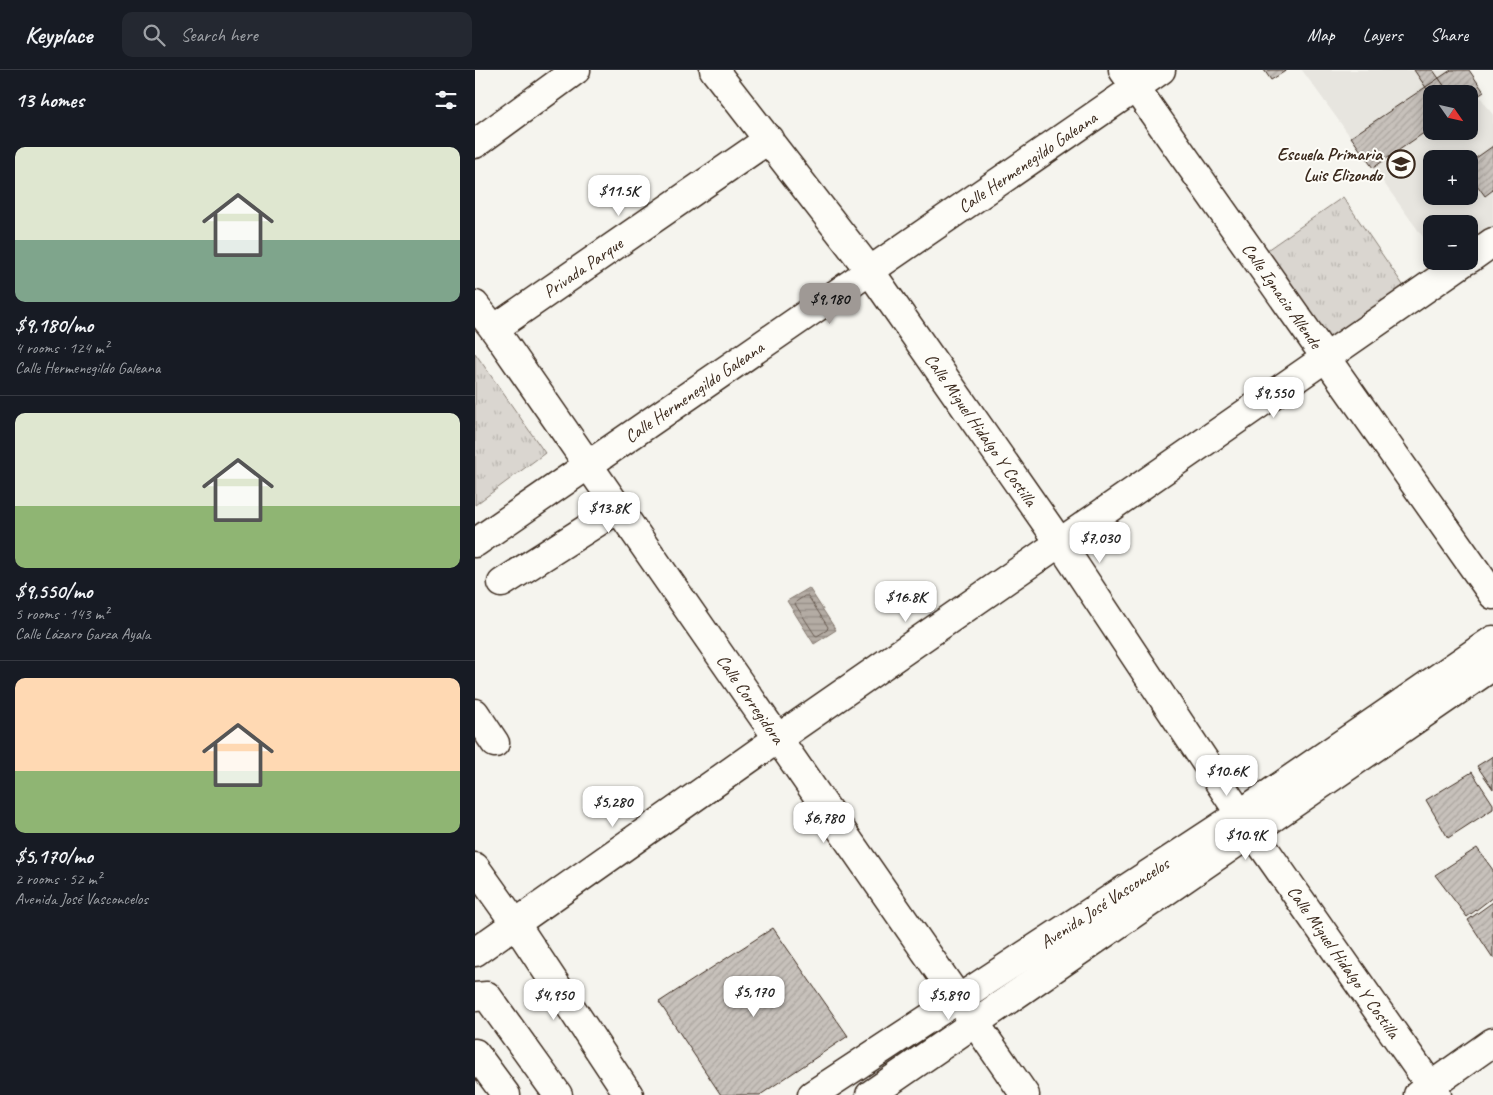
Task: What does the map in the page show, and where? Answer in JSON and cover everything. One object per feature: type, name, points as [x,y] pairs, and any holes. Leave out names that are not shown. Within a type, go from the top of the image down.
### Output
[{"type":"street","points":[[475,144],[576,70]]},
{"type":"street","name":"Calle Miguel Hidalgo Y Costilla","points":[[715,70],[870,271],[1060,543],[1428,1092]]},
{"type":"street","name":"Calle Hermenegildo Galeana","points":[[475,543],[870,271],[1129,78],[1161,70]]},
{"type":"street","name":"Calle Ignacio Allende","points":[[1129,78],[1493,596]]},
{"type":"street","name":"Privada Parque","points":[[494,329],[769,139]]},
{"type":"street","points":[[1478,253],[1493,242]]},
{"type":"street","points":[[475,952],[777,739],[1452,270]]},
{"type":"street","name":"Calle Corregidora","points":[[475,305],[494,329],[1025,1095]]},
{"type":"street","points":[[502,583],[617,509]]},
{"type":"street","name":"Avenida José Vasconcelos","points":[[870,1095],[975,1021],[1493,640]]},
{"type":"street","name":"Avenida José Vasconcelos","points":[[813,1095],[959,1000],[1246,823],[1493,666]]},
{"type":"street","points":[[475,713],[495,743]]},
{"type":"street","points":[[475,867],[515,923],[618,1091]]},
{"type":"street","points":[[475,996],[487,996],[559,1095]]},
{"type":"street","points":[[1428,1092],[1493,1042]]},
{"type":"street","points":[[475,1053],[505,1095]]},
{"type":"shaded area","name":"Escuela Primaria Luis Elizondo","points":[[1302,70],[1461,70],[1472,85],[1423,85],[1423,140],[1478,140],[1478,94],[1493,115],[1493,235],[1478,246],[1478,215],[1423,215],[1423,237]]},
{"type":"green space","points":[[1343,197],[1405,288],[1330,340],[1267,250]]},
{"type":"green space","points":[[475,353],[545,453],[475,505]]},
{"type":"water","points":[[809,588],[836,630],[814,644],[787,601]]},
{"type":"building","points":[[1264,70],[1287,70],[1271,80]]},
{"type":"building","points":[[1414,70],[1433,70],[1444,85],[1424,85]]},
{"type":"building","name":"Escuela Primaria Luis Elizondo","points":[[1451,70],[1469,70],[1484,92],[1478,96],[1478,85],[1429,85]]},
{"type":"building","name":"Escuela Primaria Luis Elizondo","points":[[1423,89],[1423,134],[1373,168],[1351,137]]},
{"type":"building","points":[[1493,146],[1493,190],[1485,196],[1478,186],[1478,157]]},
{"type":"building","points":[[1493,756],[1493,789],[1477,766]]},
{"type":"building","points":[[1472,772],[1493,804],[1493,809],[1448,838],[1426,800]]},
{"type":"building","points":[[1477,848],[1493,870],[1493,897],[1467,917],[1435,875]]},
{"type":"building","points":[[1493,902],[1493,958],[1468,920]]},
{"type":"building","points":[[773,928],[848,1036],[760,1095],[721,1095],[659,1002]]},
{"type":"place","name":"Escuela Primaria Luis Elizondo","points":[[1401,164]]}]
